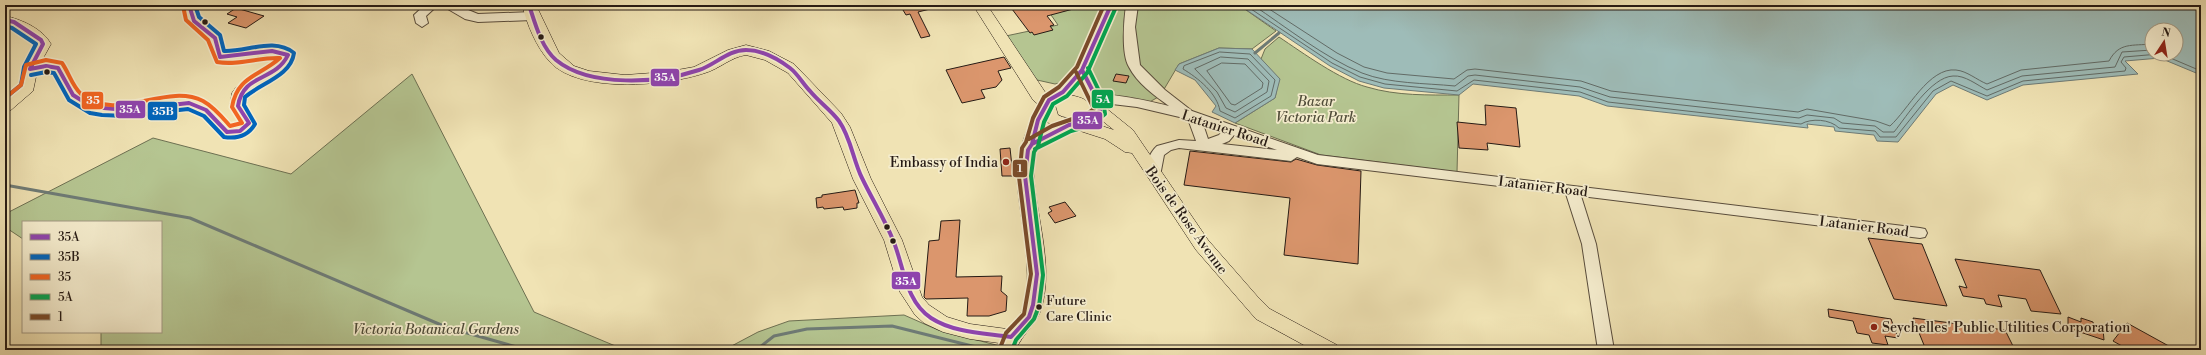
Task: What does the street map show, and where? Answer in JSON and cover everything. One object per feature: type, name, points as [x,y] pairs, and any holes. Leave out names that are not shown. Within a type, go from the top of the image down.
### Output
[{"type":"main road","points":[[30,69],[46,66],[58,68],[72,94],[82,102],[92,106],[123,110],[174,102],[191,103],[203,108],[227,132],[232,133],[243,130],[249,123],[238,106],[240,95],[249,85],[280,66],[286,61],[288,55],[286,52],[274,51],[234,58],[220,57],[214,37],[196,24],[192,19],[189,5]]},
{"type":"main road","points":[[980,5],[1046,106],[1051,117],[1063,123],[1074,124]]},
{"type":"main road","points":[[1063,92],[1082,70],[1111,5]]},
{"type":"main road","points":[[531,11],[556,60],[571,70],[594,77],[619,80],[641,80],[689,73],[710,66],[727,56],[744,50],[762,53],[793,69],[842,127],[861,177],[894,242],[907,289],[918,307],[931,318],[945,325],[1009,344],[1028,317],[1033,305],[1037,274],[1025,176],[1028,150],[1032,144],[1038,120],[1052,96],[1063,92],[1081,91],[1097,105]]},
{"type":"main road","points":[[5,106],[27,88],[30,69],[43,44],[41,40],[6,19]]},
{"type":"main road","points":[[1032,144],[1043,137],[1074,124],[1091,120],[1097,105],[1085,81],[1082,70]]},
{"type":"main road","name":"Bois de Rose Avenue","points":[[1097,105],[1116,123],[1155,173],[1202,245],[1250,301],[1263,314],[1330,350]]},
{"type":"main road","name":"Bois de Rose Avenue","points":[[1074,124],[1111,135],[1142,157]]},
{"type":"street","points":[[422,22],[420,15],[432,5]]},
{"type":"street","points":[[447,5],[469,16],[478,18],[531,11]]},
{"type":"street","points":[[1132,5],[1129,26],[1134,66],[1160,93],[1175,105],[1194,116],[1204,146]]},
{"type":"street","name":"Latanier Road","points":[[1097,105],[1172,112],[1194,116],[1317,158],[1920,233]]},
{"type":"street","points":[[1204,146],[1224,138],[1231,129]]},
{"type":"street","points":[[1155,173],[1154,158],[1166,147],[1179,144],[1317,158]]},
{"type":"street","points":[[1572,190],[1590,244],[1606,350]]},
{"type":"green space","points":[[1080,5],[1101,5],[1068,81],[1055,84],[1037,80],[1001,37],[1058,25],[1049,12]]},
{"type":"green space","points":[[1118,5],[1239,5],[1276,31],[1252,49],[1219,48],[1179,64],[1160,96],[1146,104],[1095,98],[1082,70],[1103,21]]},
{"type":"green space","name":"Bazar Victoria Park","points":[[1279,37],[1334,72],[1367,87],[1390,92],[1424,95],[1459,95],[1457,172],[1321,155],[1235,123],[1275,98],[1279,79],[1261,59],[1265,49]]},
{"type":"green space","name":"Victoria Botanical Gardens","points":[[412,74],[534,312],[625,350],[101,350],[101,333],[162,333],[162,221],[22,221],[22,238],[5,227],[5,214],[153,138],[291,174]]},
{"type":"green space","points":[[904,315],[938,330],[1000,346],[999,350],[724,350],[758,332],[789,321]]},
{"type":"water","points":[[1239,5],[2201,5],[2201,75],[2170,62],[2184,62],[2184,22],[2144,22],[2144,59],[2125,61],[2138,74],[2023,85],[1987,100],[1953,85],[1936,94],[1898,142],[1877,141],[1874,135],[1835,131],[1834,127],[1807,124],[1808,128],[1607,106],[1579,96],[1473,84],[1459,95],[1384,88],[1359,81],[1330,66]]},
{"type":"water","points":[[1219,48],[1252,49],[1280,79],[1275,98],[1235,123],[1212,112],[1216,106],[1195,80],[1175,70],[1179,64]]},
{"type":"building","points":[[900,5],[934,5],[934,8],[918,12],[930,36],[921,38],[910,14],[906,15]]},
{"type":"building","points":[[1009,5],[1077,5],[1077,8],[1047,16],[1054,25],[1050,26],[1053,30],[1034,35],[1032,32],[1030,33]]},
{"type":"building","points":[[236,8],[264,16],[246,28],[228,23],[237,17],[227,14]]},
{"type":"building","points":[[1004,57],[1011,68],[998,71],[1002,80],[996,87],[981,90],[985,98],[962,103],[946,70]]},
{"type":"building","points":[[1116,74],[1129,76],[1126,83],[1113,81]]},
{"type":"building","points":[[1485,105],[1516,108],[1520,147],[1487,143],[1488,150],[1459,148],[1457,122],[1486,125]]},
{"type":"building","name":"Embassy of India","points":[[1010,148],[1013,176],[1002,176],[1000,149]]},
{"type":"building","points":[[1190,151],[1291,162],[1296,159],[1317,165],[1361,171],[1358,264],[1284,255],[1290,198],[1184,185]]},
{"type":"building","points":[[855,190],[859,203],[857,203],[857,208],[844,210],[843,207],[824,209],[823,207],[817,208],[816,198],[822,197],[822,195]]},
{"type":"building","points":[[1065,202],[1076,216],[1055,223],[1048,213],[1052,211],[1049,207]]},
{"type":"building","points":[[960,220],[956,277],[1002,276],[1001,291],[1007,296],[1006,311],[989,316],[967,316],[968,298],[926,299],[924,297],[929,241],[939,240],[941,221]]},
{"type":"building","points":[[1868,238],[1922,244],[1947,306],[1894,299]]},
{"type":"building","points":[[1955,259],[2040,270],[2061,314],[2031,311],[2026,299],[1998,295],[2002,307],[1986,304],[1984,299],[1963,296],[1959,286],[1967,288]]},
{"type":"building","name":"Seychelles' Public Utilities Corporation","points":[[1828,309],[1891,319],[1898,338],[1885,336],[1888,345],[1872,343],[1869,335],[1857,333],[1853,321],[1829,317]]},
{"type":"building","points":[[2068,317],[2081,322],[2081,318],[2093,322],[2094,326],[2103,329],[2104,340],[2068,328]]},
{"type":"building","points":[[1913,318],[2005,330],[2015,350],[1926,350]]},
{"type":"building","points":[[2127,323],[2176,350],[2129,350],[2113,341]]},
{"type":"waterway","points":[[1255,53],[1279,33]]},
{"type":"waterway","points":[[5,185],[190,218],[446,327],[527,350]]},
{"type":"waterway","points":[[756,350],[774,336],[807,329],[892,326],[988,350]]},
{"type":"transit line","name":"35A","points":[[30,69],[46,66],[58,68],[73,95],[92,107],[127,110],[189,103],[206,110],[227,132],[240,131],[249,123],[238,106],[240,94],[251,83],[273,72],[285,62],[288,55],[280,52],[263,51],[237,56],[220,57],[215,38],[194,21],[189,5]]},
{"type":"transit line","name":"35B","points":[[31,75],[46,72],[54,73],[62,91],[69,100],[79,108],[90,113],[126,116],[183,108],[192,109],[204,116],[224,137],[234,138],[242,136],[250,132],[255,124],[244,105],[245,97],[283,72],[293,60],[294,53],[288,48],[271,45],[224,51],[220,35],[199,17],[195,5]]},
{"type":"transit line","name":"35A","points":[[529,5],[540,34],[551,55],[570,69],[587,75],[606,79],[626,80],[666,77],[705,68],[734,52],[746,50],[752,50],[764,54],[786,65],[839,121],[843,128],[859,171],[893,240],[910,293],[922,311],[940,323],[960,330],[1011,337],[1029,317],[1033,305],[1037,274],[1025,176],[1028,150],[1032,144],[1038,120],[1049,100],[1063,92],[1082,70],[1111,5]]},
{"type":"transit line","name":"1","points":[[1000,348],[1006,333],[1024,314],[1031,274],[1019,177],[1022,148],[1026,142],[1033,118],[1044,97],[1059,87],[1077,67],[1104,5]]},
{"type":"transit line","name":"35","points":[[5,98],[21,85],[26,65],[46,60],[62,63],[80,93],[97,103],[111,105],[127,104],[173,96],[188,96],[201,100],[209,105],[230,126],[242,123],[232,107],[234,96],[238,88],[243,82],[273,64],[280,58],[264,58],[241,63],[217,62],[208,40],[186,20],[183,6]]},
{"type":"transit line","name":"5A","points":[[1012,350],[1016,340],[1034,319],[1039,306],[1043,275],[1031,176],[1034,152],[1038,146],[1044,122],[1053,104],[1067,96],[1087,73],[1116,7]]},
{"type":"transit line","name":"35A","points":[[5,20],[14,22],[41,40],[43,44],[30,69]]},
{"type":"transit line","name":"35B","points":[[5,26],[12,28],[36,44],[24,67],[21,85],[5,98]]},
{"type":"transit line","name":"5A","points":[[1035,149],[1071,131],[1092,125],[1105,114],[1103,99],[1088,68]]},
{"type":"transit line","name":"35A","points":[[1032,144],[1069,125],[1089,120],[1100,111],[1098,101],[1082,70]]},
{"type":"transit line","name":"1","points":[[1029,139],[1052,126],[1087,114],[1094,109],[1076,72]]},
{"type":"place","name":"Embassy of India","points":[[1006,162]]},
{"type":"place","name":"Future Care Clinic","points":[[1039,307]]},
{"type":"place","name":"Seychelles' Public Utilities Corporation","points":[[1874,327]]}]
